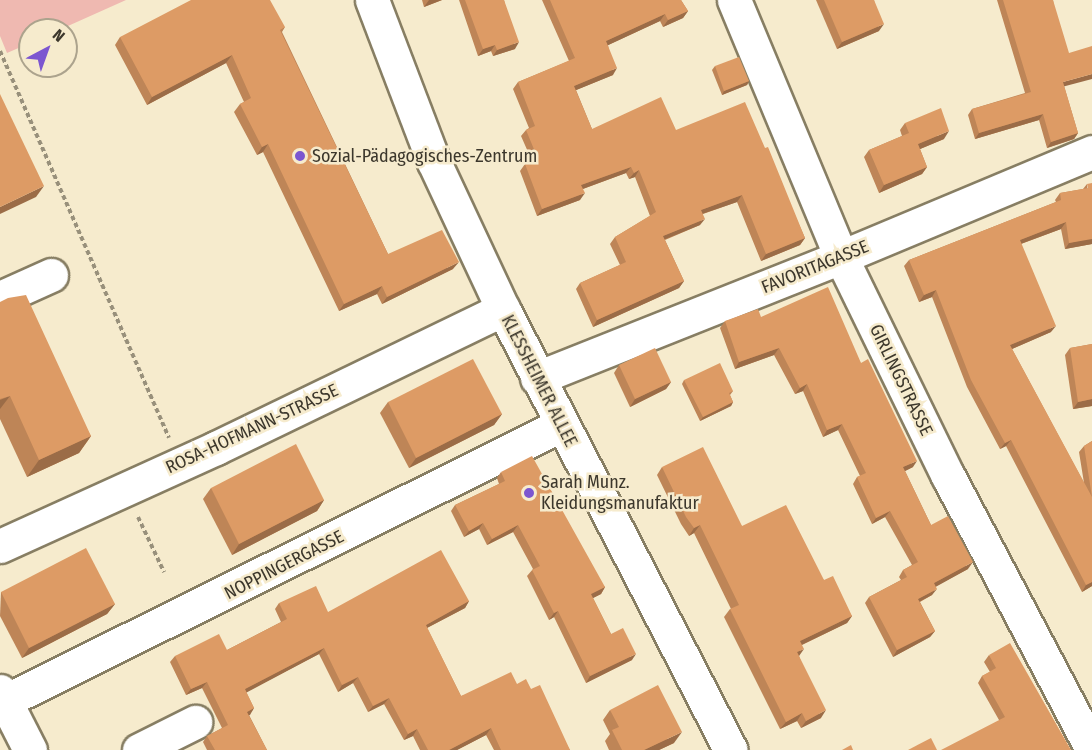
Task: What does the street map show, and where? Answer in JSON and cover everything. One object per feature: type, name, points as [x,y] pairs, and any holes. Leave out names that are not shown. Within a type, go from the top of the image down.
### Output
[{"type":"street","name":"KLESSHEIMER ALLEE","points":[[372,0],[434,162],[503,309],[723,747]]},
{"type":"street","name":"GIRLINGSTRASSE","points":[[734,0],[841,258],[948,476],[1088,734]]},
{"type":"street","name":"FAVORITAGASSE","points":[[537,378],[841,258],[1092,152]]},
{"type":"street","points":[[0,298],[51,275]]},
{"type":"street","name":"ROSA-HOFMANN-STRASSE","points":[[0,546],[181,464],[503,309]]},
{"type":"street","name":"NOPPINGERGASSE","points":[[3,696],[561,425]]},
{"type":"street","points":[[3,696],[30,750]]},
{"type":"street","points":[[139,750],[195,722]]},
{"type":"path","points":[[0,51],[181,464]]},
{"type":"path","points":[[125,489],[164,572]]},
{"type":"shaded area","points":[[0,0],[126,0],[78,21],[78,18],[18,18],[18,48],[7,53],[0,36]]},
{"type":"building","name":"Sozial-Pädagogisches-Zentrum","points":[[191,0],[270,0],[285,27],[280,30],[388,254],[442,230],[459,262],[387,297],[382,286],[344,304],[268,144],[262,147],[240,104],[251,98],[232,55],[152,97],[120,37]]},
{"type":"building","points":[[465,0],[504,0],[519,42],[497,50],[495,45],[483,49]]},
{"type":"building","points":[[550,0],[681,0],[688,11],[668,20],[665,14],[606,41],[617,68],[574,86],[592,129],[661,97],[676,130],[745,102],[765,148],[768,147],[805,238],[766,254],[742,195],[701,210],[705,219],[663,236],[684,281],[597,320],[580,283],[626,262],[615,237],[656,212],[639,170],[634,173],[631,167],[581,185],[585,193],[542,209],[525,164],[538,159],[526,130],[535,126],[518,82],[575,58]]},
{"type":"building","points":[[824,0],[874,0],[884,24],[842,42]]},
{"type":"building","points":[[1003,0],[1053,0],[1069,53],[1092,46],[1092,74],[1063,82],[1078,133],[1051,142],[1043,114],[979,133],[972,109],[1031,92]]},
{"type":"building","points":[[739,57],[749,81],[724,91],[715,66]]},
{"type":"building","points":[[0,94],[44,186],[0,207]]},
{"type":"building","points":[[941,108],[949,131],[918,144],[927,167],[884,185],[869,150],[909,133],[905,123]]},
{"type":"building","points":[[1092,183],[1092,239],[1069,243],[1066,222],[1020,240],[1056,326],[1010,345],[1092,497],[1092,582],[1086,585],[1011,440],[1005,443],[971,380],[936,290],[924,295],[909,260],[1061,200],[1060,193],[1088,188],[1087,184]]},
{"type":"building","points":[[828,287],[861,363],[868,359],[917,461],[903,467],[931,525],[948,516],[973,562],[934,583],[937,589],[918,599],[935,631],[897,650],[869,597],[907,577],[903,570],[918,562],[890,511],[876,518],[857,477],[866,473],[842,424],[827,430],[807,384],[800,388],[779,348],[739,362],[725,321],[758,309],[761,317]]},
{"type":"building","points":[[26,295],[91,436],[39,460],[10,396],[0,399],[0,302]]},
{"type":"building","points":[[1092,344],[1092,399],[1078,402],[1070,348]]},
{"type":"building","points":[[655,348],[671,382],[635,399],[619,365]]},
{"type":"building","points":[[473,359],[502,414],[416,458],[388,402]]},
{"type":"building","points":[[720,363],[733,391],[729,393],[733,402],[703,417],[684,380]]},
{"type":"building","points":[[1092,441],[1092,497],[1084,446]]},
{"type":"building","points":[[296,444],[324,500],[239,544],[211,488]]},
{"type":"building","points":[[703,447],[742,526],[786,505],[824,580],[833,576],[852,616],[800,641],[804,649],[797,652],[826,710],[806,721],[802,713],[786,722],[730,609],[739,605],[700,525],[694,528],[686,517],[662,467]]},
{"type":"building","points":[[532,456],[605,587],[591,594],[611,634],[623,628],[636,654],[590,676],[558,611],[554,613],[532,570],[540,566],[518,525],[492,539],[483,523],[469,531],[455,505],[505,481],[501,472]]},
{"type":"building","points":[[86,548],[115,604],[29,648],[1,592]]},
{"type":"building","points":[[441,550],[469,601],[426,625],[461,696],[511,672],[517,684],[526,679],[531,689],[540,685],[570,750],[501,750],[491,728],[449,750],[428,750],[417,729],[408,734],[389,698],[373,706],[358,677],[342,685],[324,648],[245,689],[254,708],[247,712],[267,750],[215,750],[207,736],[228,725],[207,682],[191,689],[175,656],[219,634],[227,650],[287,619],[279,603],[316,586],[328,612]]},
{"type":"building","points":[[1010,643],[1071,750],[941,750],[1005,717],[982,676],[996,668],[989,655]]},
{"type":"building","points":[[658,685],[682,732],[644,750],[622,750],[612,730],[619,727],[610,710]]},
{"type":"building","points":[[931,738],[937,750],[908,750]]},
{"type":"building","points":[[851,745],[853,750],[842,750]]},
{"type":"place","name":"Sozial-Pädagogisches-Zentrum","points":[[300,156]]},
{"type":"place","name":"Sarah Munz. Kleidungsmanufaktur","points":[[529,493]]}]
